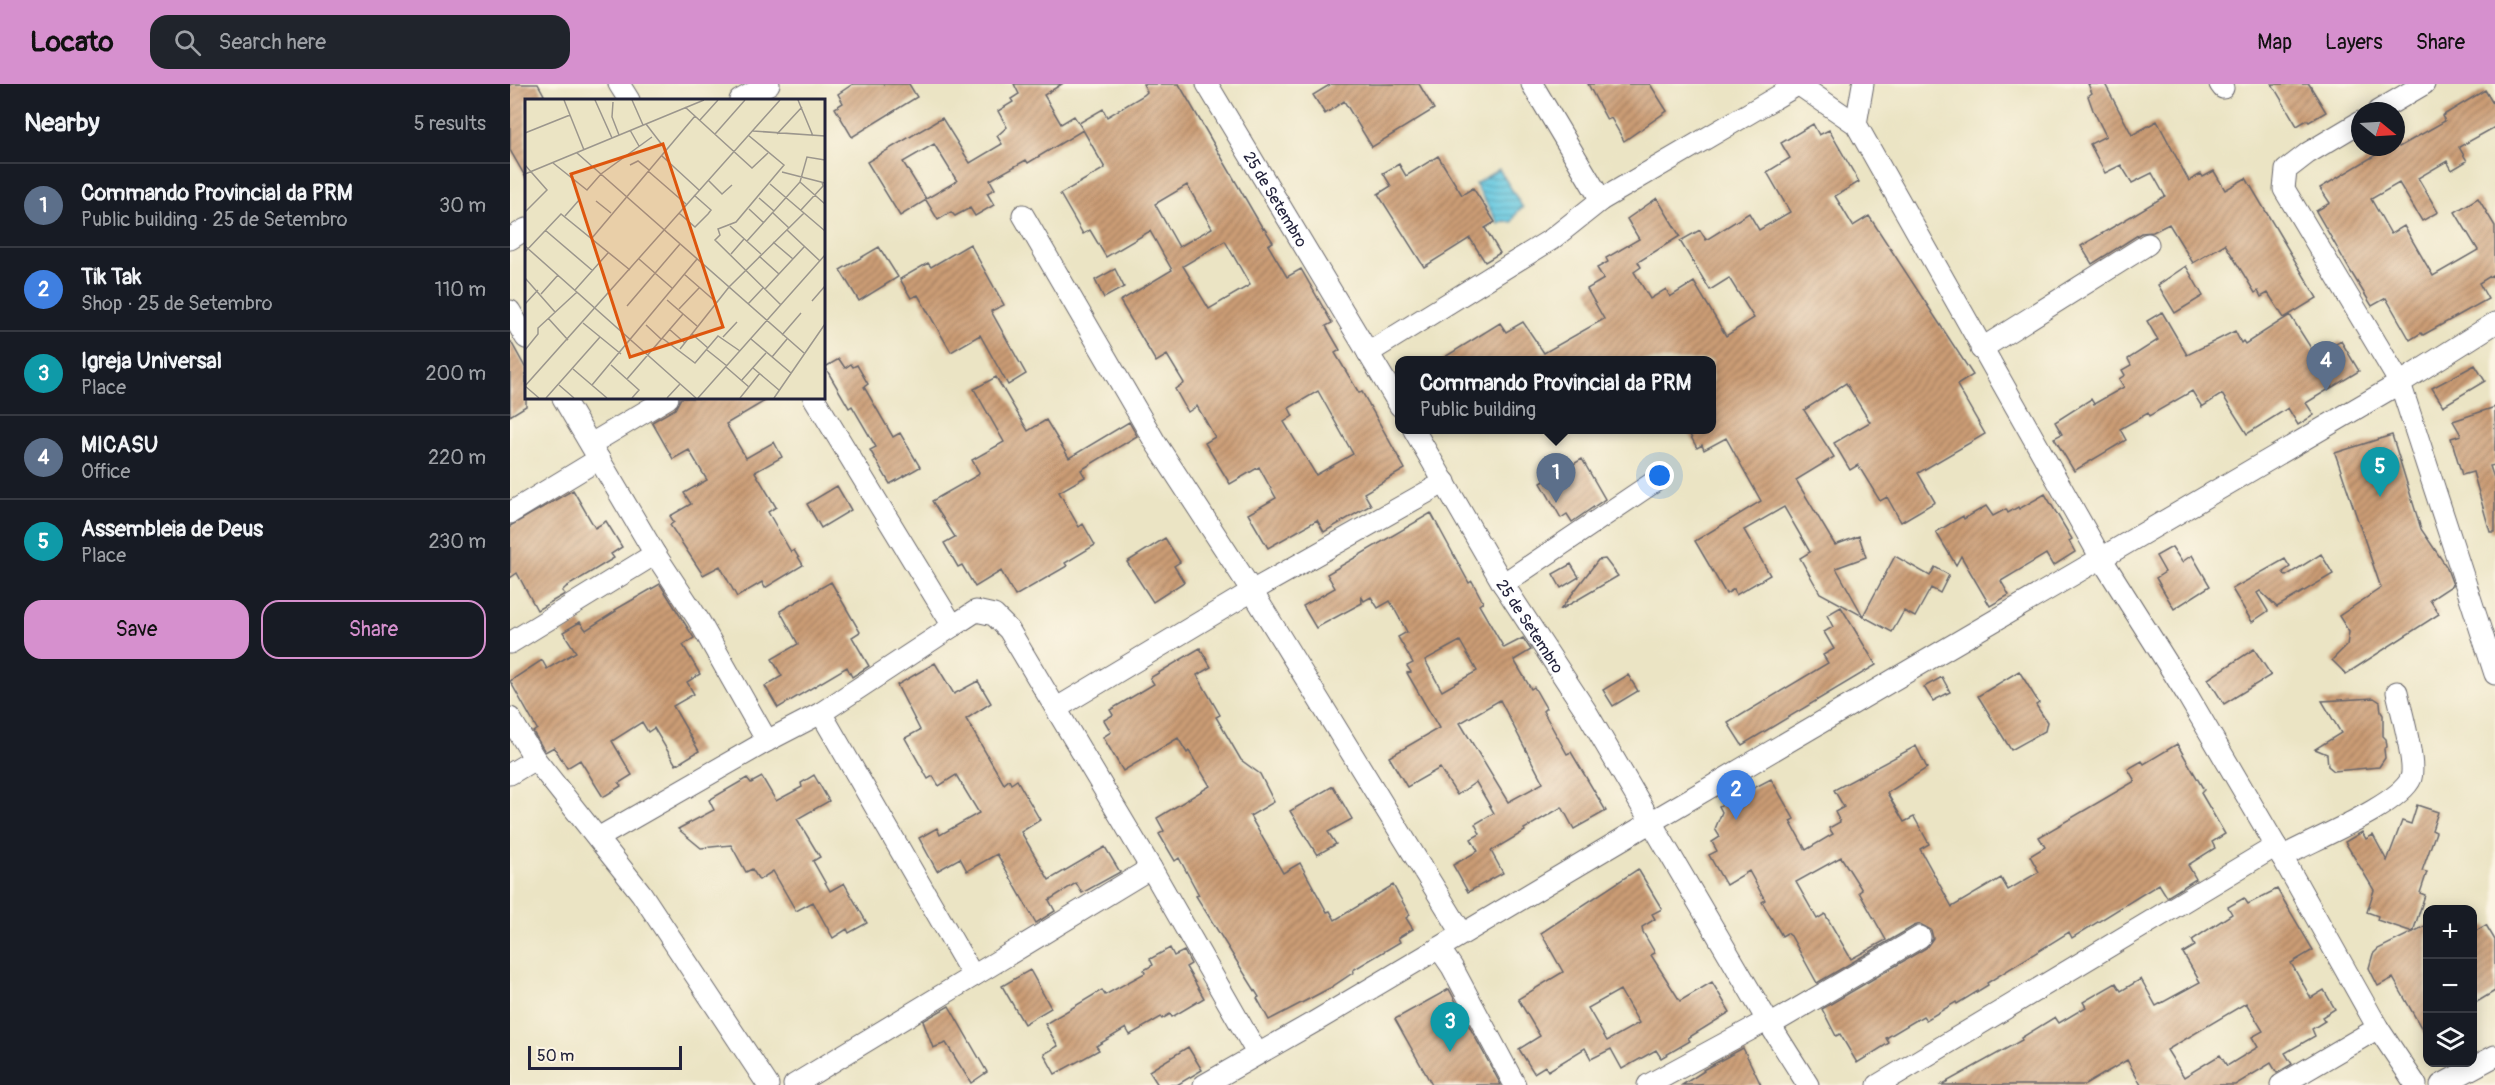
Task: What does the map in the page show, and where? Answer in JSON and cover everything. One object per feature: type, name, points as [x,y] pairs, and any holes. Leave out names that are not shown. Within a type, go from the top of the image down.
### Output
[{"type":"street","points":[[619,84],[628,99]]},
{"type":"street","points":[[742,99],[769,84]]},
{"type":"street","name":"25 de Setembro","points":[[1207,84],[1395,398]]},
{"type":"street","points":[[1532,84],[1601,200]]},
{"type":"street","points":[[1368,353],[1552,239],[1601,200],[1798,84],[1856,124],[1981,349],[2102,558],[2188,696],[2279,851],[2378,1028],[2416,1085]]},
{"type":"street","points":[[1856,124],[1863,84]]},
{"type":"street","points":[[2393,102],[2424,84]]},
{"type":"street","points":[[2351,127],[2308,153],[2286,170],[2284,189],[2400,383],[2495,674]]},
{"type":"street","points":[[1023,215],[1155,442],[1252,591],[1462,933]]},
{"type":"street","points":[[510,239],[525,230]]},
{"type":"street","points":[[1981,349],[2148,244]]},
{"type":"street","points":[[510,311],[525,336]]},
{"type":"street","points":[[1204,1085],[1257,1053],[1316,1022],[1462,933],[2400,383],[2495,323]]},
{"type":"street","points":[[564,399],[655,554],[698,619],[767,741]]},
{"type":"street","points":[[510,513],[667,399]]},
{"type":"street","points":[[815,399],[953,626]]},
{"type":"street","name":"25 de Setembro","points":[[1417,434],[1503,584],[1586,711],[1808,1085]]},
{"type":"street","points":[[1503,584],[1657,480]]},
{"type":"street","points":[[1057,708],[1252,591],[1445,482]]},
{"type":"street","points":[[510,643],[655,554]]},
{"type":"street","points":[[598,838],[767,741],[821,713],[975,611],[994,615],[1010,630],[1057,708],[1257,1053]]},
{"type":"street","points":[[1878,1085],[2279,851],[2366,815],[2398,794],[2410,779],[2412,766],[2397,692]]},
{"type":"street","points":[[821,713],[973,976]]},
{"type":"street","points":[[510,718],[535,759],[641,893],[768,1085]]},
{"type":"street","points":[[510,774],[535,759]]},
{"type":"street","points":[[794,1085],[1151,868]]},
{"type":"street","points":[[1648,1085],[1769,1022],[1920,937]]},
{"type":"street","points":[[1439,948],[1452,967],[1515,1085]]},
{"type":"street","points":[[2282,1085],[2378,1028]]},
{"type":"street","points":[[2441,1085],[2495,1056]]},
{"type":"water","points":[[1499,169],[1523,208],[1518,211],[1512,222],[1504,221],[1499,224],[1475,184]]},
{"type":"building","points":[[510,84],[538,84],[544,95],[537,99],[525,99],[525,176],[510,150]]},
{"type":"building","points":[[853,84],[909,84],[917,97],[852,137],[835,108],[843,103],[838,94]]},
{"type":"building","points":[[1014,84],[1062,84],[1044,95],[1061,124],[1074,116],[1083,130],[1028,163],[1026,160],[990,180],[995,189],[987,193],[994,205],[975,216],[970,208],[955,216],[951,212],[938,220],[926,200],[900,216],[867,162],[942,118],[970,163],[1002,144],[997,136],[1007,127],[998,111],[1013,102],[1011,99],[1019,94]],"holes":[[[934,144],[957,181],[926,199],[903,162]]]},
{"type":"building","points":[[1143,84],[1179,84],[1263,229],[1273,242],[1268,245],[1287,277],[1301,269],[1332,323],[1326,326],[1340,350],[1335,353],[1359,393],[1362,392],[1405,469],[1364,493],[1371,505],[1324,532],[1317,520],[1268,548],[1248,514],[1276,498],[1259,467],[1230,484],[1205,443],[1215,437],[1197,406],[1188,412],[1175,389],[1184,383],[1167,355],[1156,362],[1120,301],[1172,270],[1150,231],[1106,257],[1090,230],[1083,234],[1060,194],[1105,168],[1079,123],[1103,109],[1107,117],[1147,92]],"holes":[[[1187,185],[1212,228],[1179,247],[1155,204]],[[1225,241],[1250,285],[1209,309],[1183,266]],[[1318,391],[1353,454],[1316,475],[1284,422],[1293,416],[1289,408]]]},
{"type":"building","points":[[1331,84],[1419,84],[1434,109],[1372,147],[1344,101],[1325,114],[1313,95]]},
{"type":"building","points":[[1588,84],[1650,84],[1667,111],[1624,141],[1611,118],[1607,120]]},
{"type":"building","points":[[2088,84],[2105,84],[2132,135],[2157,121],[2189,181],[2201,174],[2203,177],[2214,171],[2225,190],[2246,178],[2317,298],[2284,318],[2268,293],[2261,297],[2258,291],[2255,293],[2225,244],[2193,263],[2169,224],[2153,232],[2141,233],[2092,264],[2081,246],[2165,196],[2152,173],[2132,183],[2121,165],[2105,173],[2090,144],[2106,136],[2088,96],[2092,93]]},
{"type":"building","points":[[2272,84],[2309,84],[2326,112],[2297,126]]},
{"type":"building","points":[[2485,90],[2495,107],[2495,127],[2459,147],[2467,161],[2452,170],[2447,161],[2418,178],[2438,212],[2422,221],[2399,183],[2371,199],[2391,234],[2404,226],[2433,276],[2478,250],[2455,212],[2478,198],[2495,226],[2495,280],[2492,275],[2479,283],[2488,299],[2410,340],[2386,298],[2372,306],[2316,211],[2330,203],[2320,188],[2374,156],[2405,156],[2405,144],[2445,121],[2442,116]]},
{"type":"building","points":[[1813,124],[1819,135],[1829,130],[1859,182],[1835,196],[1853,226],[1869,216],[1973,375],[1957,385],[1985,434],[1918,473],[1935,502],[1901,522],[1887,497],[1880,501],[1858,465],[1850,470],[1834,443],[1870,422],[1846,383],[1804,410],[1834,457],[1796,480],[1835,545],[1859,536],[1866,557],[1836,568],[1863,616],[1895,556],[1930,576],[1935,567],[1949,575],[1940,593],[1931,588],[1915,617],[1904,611],[1892,632],[1820,593],[1800,558],[1810,552],[1784,507],[1744,530],[1770,575],[1736,595],[1734,589],[1726,594],[1695,541],[1761,501],[1726,438],[1704,450],[1702,445],[1697,448],[1690,434],[1716,434],[1716,356],[1446,356],[1500,323],[1506,332],[1523,322],[1544,353],[1604,319],[1587,289],[1604,279],[1597,268],[1608,262],[1606,258],[1639,239],[1627,219],[1657,198],[1680,236],[1638,262],[1641,267],[1634,272],[1650,299],[1666,289],[1670,297],[1694,282],[1726,336],[1754,318],[1729,278],[1710,290],[1680,241],[1700,230],[1706,240],[1749,213],[1759,230],[1790,212],[1767,172],[1790,158],[1781,143]]},
{"type":"building","points":[[1438,156],[1462,195],[1473,188],[1495,222],[1485,228],[1500,253],[1485,262],[1470,238],[1424,267],[1378,194],[1391,186],[1383,173],[1399,164],[1406,176]]},
{"type":"building","points":[[970,244],[1004,305],[991,311],[1026,374],[1008,385],[980,335],[951,352],[918,295],[911,298],[900,279],[928,263],[931,267]]},
{"type":"building","points":[[879,247],[898,277],[859,301],[840,270]]},
{"type":"building","points":[[2186,266],[2203,296],[2175,313],[2158,285]]},
{"type":"building","points":[[1115,269],[1124,287],[1104,298],[1095,280]]},
{"type":"building","points":[[2162,312],[2187,355],[2235,331],[2241,343],[2243,341],[2245,344],[2290,315],[2316,356],[2341,341],[2359,371],[2306,403],[2314,415],[2298,425],[2288,408],[2247,434],[2222,394],[2202,407],[2192,391],[2149,416],[2148,413],[2120,429],[2126,440],[2074,471],[2054,438],[2062,434],[2055,422],[2091,399],[2094,404],[2124,387],[2119,379],[2125,375],[2122,370],[2131,365],[2128,359],[2158,340],[2147,321]]},
{"type":"building","points":[[510,340],[525,367],[526,406],[510,416]]},
{"type":"building","points":[[839,359],[845,368],[851,364],[853,367],[857,365],[868,384],[864,387],[893,437],[900,433],[920,467],[890,484],[870,450],[876,447],[852,406],[849,408],[825,367]]},
{"type":"building","points":[[2475,365],[2485,381],[2443,406],[2432,388]]},
{"type":"building","points":[[996,377],[1028,431],[1046,420],[1069,458],[1129,422],[1137,436],[1081,470],[1085,477],[1059,492],[1079,527],[1083,524],[1095,545],[1065,563],[1067,566],[1015,596],[1001,571],[975,587],[962,565],[958,567],[944,543],[955,537],[932,501],[978,475],[979,472],[972,460],[1004,442],[974,389]]},
{"type":"building","points":[[680,399],[768,399],[726,424],[746,458],[774,442],[782,457],[755,472],[776,507],[768,512],[791,552],[794,550],[803,565],[765,588],[762,582],[737,597],[720,566],[703,575],[670,525],[674,522],[670,516],[691,504],[684,493],[707,480],[689,450],[673,459],[652,422],[675,409]]},
{"type":"building","points":[[2495,407],[2495,465],[2490,466],[2495,481],[2495,532],[2490,532],[2473,472],[2462,475],[2451,438],[2461,435],[2453,421]]},
{"type":"building","points":[[2392,435],[2421,529],[2446,566],[2453,585],[2430,600],[2439,614],[2346,674],[2332,660],[2347,645],[2349,632],[2339,616],[2381,588],[2335,453]]},
{"type":"building","points":[[1582,459],[1605,499],[1572,522],[1567,514],[1561,518],[1541,483]]},
{"type":"building","points":[[837,486],[851,510],[821,528],[807,504]]},
{"type":"building","points":[[573,490],[595,528],[606,521],[622,547],[611,554],[614,558],[566,587],[562,591],[565,594],[537,610],[517,573],[510,578],[510,526]]},
{"type":"building","points":[[2045,494],[2072,539],[2069,541],[2075,552],[2053,566],[2046,554],[2001,581],[2009,595],[1990,606],[1961,556],[1956,565],[1936,532],[1986,506],[1993,516],[2006,509],[2008,513]]},
{"type":"building","points":[[1431,513],[1469,583],[1472,581],[1483,602],[1479,605],[1504,648],[1523,638],[1531,650],[1514,660],[1531,689],[1534,687],[1546,708],[1543,711],[1567,754],[1571,752],[1606,811],[1574,829],[1562,807],[1524,829],[1525,831],[1491,851],[1503,873],[1468,892],[1453,865],[1478,851],[1471,839],[1480,834],[1475,824],[1494,813],[1476,782],[1457,795],[1440,768],[1407,787],[1389,757],[1439,728],[1407,673],[1411,672],[1407,666],[1413,663],[1398,637],[1407,632],[1390,601],[1378,608],[1371,597],[1364,601],[1361,596],[1362,603],[1316,628],[1303,606],[1335,588],[1327,574]],"holes":[[[1460,641],[1477,671],[1442,691],[1425,660]],[[1500,700],[1543,783],[1508,802],[1460,723]]]},
{"type":"building","points":[[1165,538],[1180,562],[1174,566],[1184,582],[1153,602],[1127,562]]},
{"type":"building","points":[[2172,547],[2182,562],[2192,555],[2210,586],[2174,609],[2156,578],[2165,572],[2156,556]]},
{"type":"building","points":[[2321,554],[2333,574],[2277,607],[2260,591],[2257,593],[2268,611],[2252,622],[2232,589],[2285,559],[2290,567],[2283,572],[2286,576]]},
{"type":"building","points":[[1605,559],[1618,576],[1560,610],[1598,560]]},
{"type":"building","points":[[1571,564],[1579,577],[1561,588],[1553,574]]},
{"type":"building","points":[[831,582],[860,632],[852,637],[869,666],[852,677],[847,667],[778,708],[765,686],[782,676],[772,659],[798,644],[780,611]]},
{"type":"building","points":[[660,584],[694,638],[683,645],[700,674],[687,682],[694,694],[673,706],[699,751],[676,765],[654,728],[648,732],[642,722],[612,741],[632,775],[619,783],[621,786],[603,797],[580,760],[567,768],[554,747],[545,752],[533,732],[537,729],[510,681],[542,660],[547,669],[576,652],[563,632],[580,622],[586,630]]},
{"type":"building","points":[[1841,607],[1876,665],[1742,745],[1728,723],[1828,663],[1823,655],[1834,649],[1824,632],[1833,627],[1827,615]]},
{"type":"building","points":[[1200,648],[1211,667],[1197,675],[1220,715],[1216,717],[1241,760],[1260,774],[1274,802],[1250,816],[1283,873],[1300,863],[1327,912],[1330,911],[1335,920],[1393,885],[1410,915],[1406,918],[1413,929],[1398,938],[1400,942],[1353,970],[1354,972],[1330,988],[1269,1020],[1257,998],[1259,997],[1196,896],[1199,895],[1179,858],[1175,861],[1159,834],[1164,831],[1157,818],[1210,786],[1189,751],[1187,753],[1178,738],[1123,771],[1103,737],[1111,732],[1104,720],[1113,715],[1110,710],[1154,684],[1150,678]]},
{"type":"building","points":[[2254,649],[2271,675],[2224,704],[2208,679]]},
{"type":"building","points":[[935,663],[954,694],[978,681],[991,703],[966,719],[1004,784],[1009,780],[1011,784],[1017,780],[1040,820],[1021,832],[1049,880],[1105,847],[1120,872],[1082,893],[1076,883],[1049,900],[1055,911],[1036,923],[997,854],[967,871],[960,858],[937,871],[919,838],[937,828],[940,835],[979,813],[956,775],[939,786],[933,776],[928,779],[905,738],[920,730],[897,685]]},
{"type":"building","points":[[2019,671],[2039,703],[2036,705],[2047,722],[2045,731],[2011,750],[1978,696]]},
{"type":"building","points":[[1628,675],[1638,691],[1613,706],[1603,690]]},
{"type":"building","points":[[1942,677],[1950,692],[1933,701],[1924,687]]},
{"type":"building","points":[[2374,698],[2380,702],[2383,715],[2383,736],[2387,747],[2384,749],[2385,758],[2379,767],[2334,771],[2328,766],[2327,754],[2315,749],[2341,733],[2322,701]]},
{"type":"building","points":[[2177,744],[2204,790],[2201,793],[2225,834],[2212,842],[2215,848],[2188,865],[2196,879],[2167,897],[2159,884],[2072,938],[2069,932],[1957,1004],[1956,1002],[1926,1020],[1923,1016],[1886,1038],[1889,1043],[1857,1063],[1840,1034],[1836,1036],[1822,1009],[1926,948],[1933,938],[1931,930],[1920,924],[1914,926],[1817,983],[1791,936],[1787,933],[1782,936],[1762,902],[1765,900],[1749,871],[1726,885],[1709,855],[1717,851],[1712,842],[1720,837],[1715,829],[1722,812],[1719,806],[1771,779],[1794,819],[1790,821],[1806,850],[1833,834],[1829,828],[1840,822],[1835,812],[1844,807],[1834,790],[1916,746],[1927,768],[1887,793],[1904,822],[1914,817],[1929,844],[1920,849],[1952,907],[2001,878],[2008,890],[2039,872],[2030,856],[2045,847],[2039,837],[2135,781],[2128,769],[2142,761],[2144,764]],"holes":[[[1841,857],[1862,890],[1859,892],[1886,940],[1851,959],[1825,914],[1817,919],[1796,882]]]},
{"type":"building","points":[[814,775],[829,801],[797,819],[820,857],[813,861],[830,891],[844,883],[867,923],[849,933],[847,929],[833,938],[813,902],[796,911],[773,871],[759,880],[752,869],[746,872],[731,845],[701,848],[678,829],[714,810],[709,800],[747,778],[751,783],[762,777],[776,801],[802,787],[801,783]]},
{"type":"building","points":[[1333,786],[1352,819],[1328,832],[1336,844],[1317,855],[1290,811]]},
{"type":"building","points":[[2417,805],[2438,812],[2432,830],[2436,832],[2422,871],[2427,872],[2420,893],[2425,895],[2413,932],[2377,920],[2378,916],[2367,912],[2374,890],[2345,842],[2362,832],[2366,839],[2373,835],[2387,861],[2402,821],[2411,824]]},
{"type":"building","points":[[1638,869],[1662,909],[1652,914],[1655,919],[1642,927],[1643,932],[1655,953],[1651,955],[1680,1001],[1712,982],[1730,1012],[1688,1038],[1690,1041],[1661,1058],[1656,1050],[1622,1069],[1611,1049],[1591,1059],[1585,1048],[1548,1071],[1545,1066],[1534,1073],[1519,1049],[1540,1036],[1518,999],[1563,972],[1541,933]],"holes":[[[1620,990],[1639,1023],[1607,1041],[1588,1008]]]},
{"type":"building","points":[[2277,889],[2313,950],[2291,963],[2311,998],[2324,990],[2335,1009],[2322,1017],[2325,1021],[2312,1029],[2315,1036],[2285,1053],[2292,1064],[2277,1073],[2271,1063],[2235,1085],[2141,1085],[2127,1060],[2085,1085],[1941,1085],[2022,1040],[2021,1038],[2055,1017],[2059,1023],[2086,1007],[2083,1002],[2116,983],[2121,991],[2141,979],[2156,1006],[2200,982],[2183,953],[2195,946],[2192,940],[2232,914],[2228,907],[2244,898],[2248,904]],"holes":[[[2246,1003],[2263,1031],[2252,1037],[2258,1047],[2227,1066],[2220,1055],[2184,1077],[2167,1050]]]},
{"type":"building","points":[[2486,925],[2495,940],[2495,991],[2477,1002],[2477,959],[2477,930]]},
{"type":"building","points":[[2423,927],[2423,1031],[2393,978],[2378,986],[2369,968],[2373,954],[2378,949]]},
{"type":"building","points":[[1170,948],[1174,956],[1184,951],[1191,964],[1186,967],[1204,998],[1172,1017],[1170,1014],[1162,1019],[1161,1017],[1130,1035],[1126,1028],[1096,1046],[1099,1050],[1055,1074],[1044,1054],[1058,1046],[1045,1024],[1102,990],[1105,995],[1145,973],[1144,970],[1153,965],[1150,959]]},
{"type":"building","points":[[1030,970],[1051,1008],[1024,1024],[1002,986]]},
{"type":"building","points":[[1449,989],[1501,1085],[1432,1085],[1395,1019]]},
{"type":"building","points":[[949,1006],[987,1072],[971,1083],[946,1043],[933,1048],[923,1021]]},
{"type":"building","points":[[1188,1047],[1202,1070],[1177,1085],[1158,1085],[1149,1071]]},
{"type":"building","points":[[1743,1048],[1761,1085],[1682,1085],[1703,1070]]},
{"type":"place","name":"MICASU","points":[[2326,391]]},
{"type":"place","name":"Assembleia de Deus","points":[[2380,497]]},
{"type":"place","name":"Commando Provincial da PRM","points":[[1556,503]]},
{"type":"place","name":"Tik Tak","points":[[1736,820]]},
{"type":"place","name":"Igreja Universal","points":[[1450,1052]]}]
